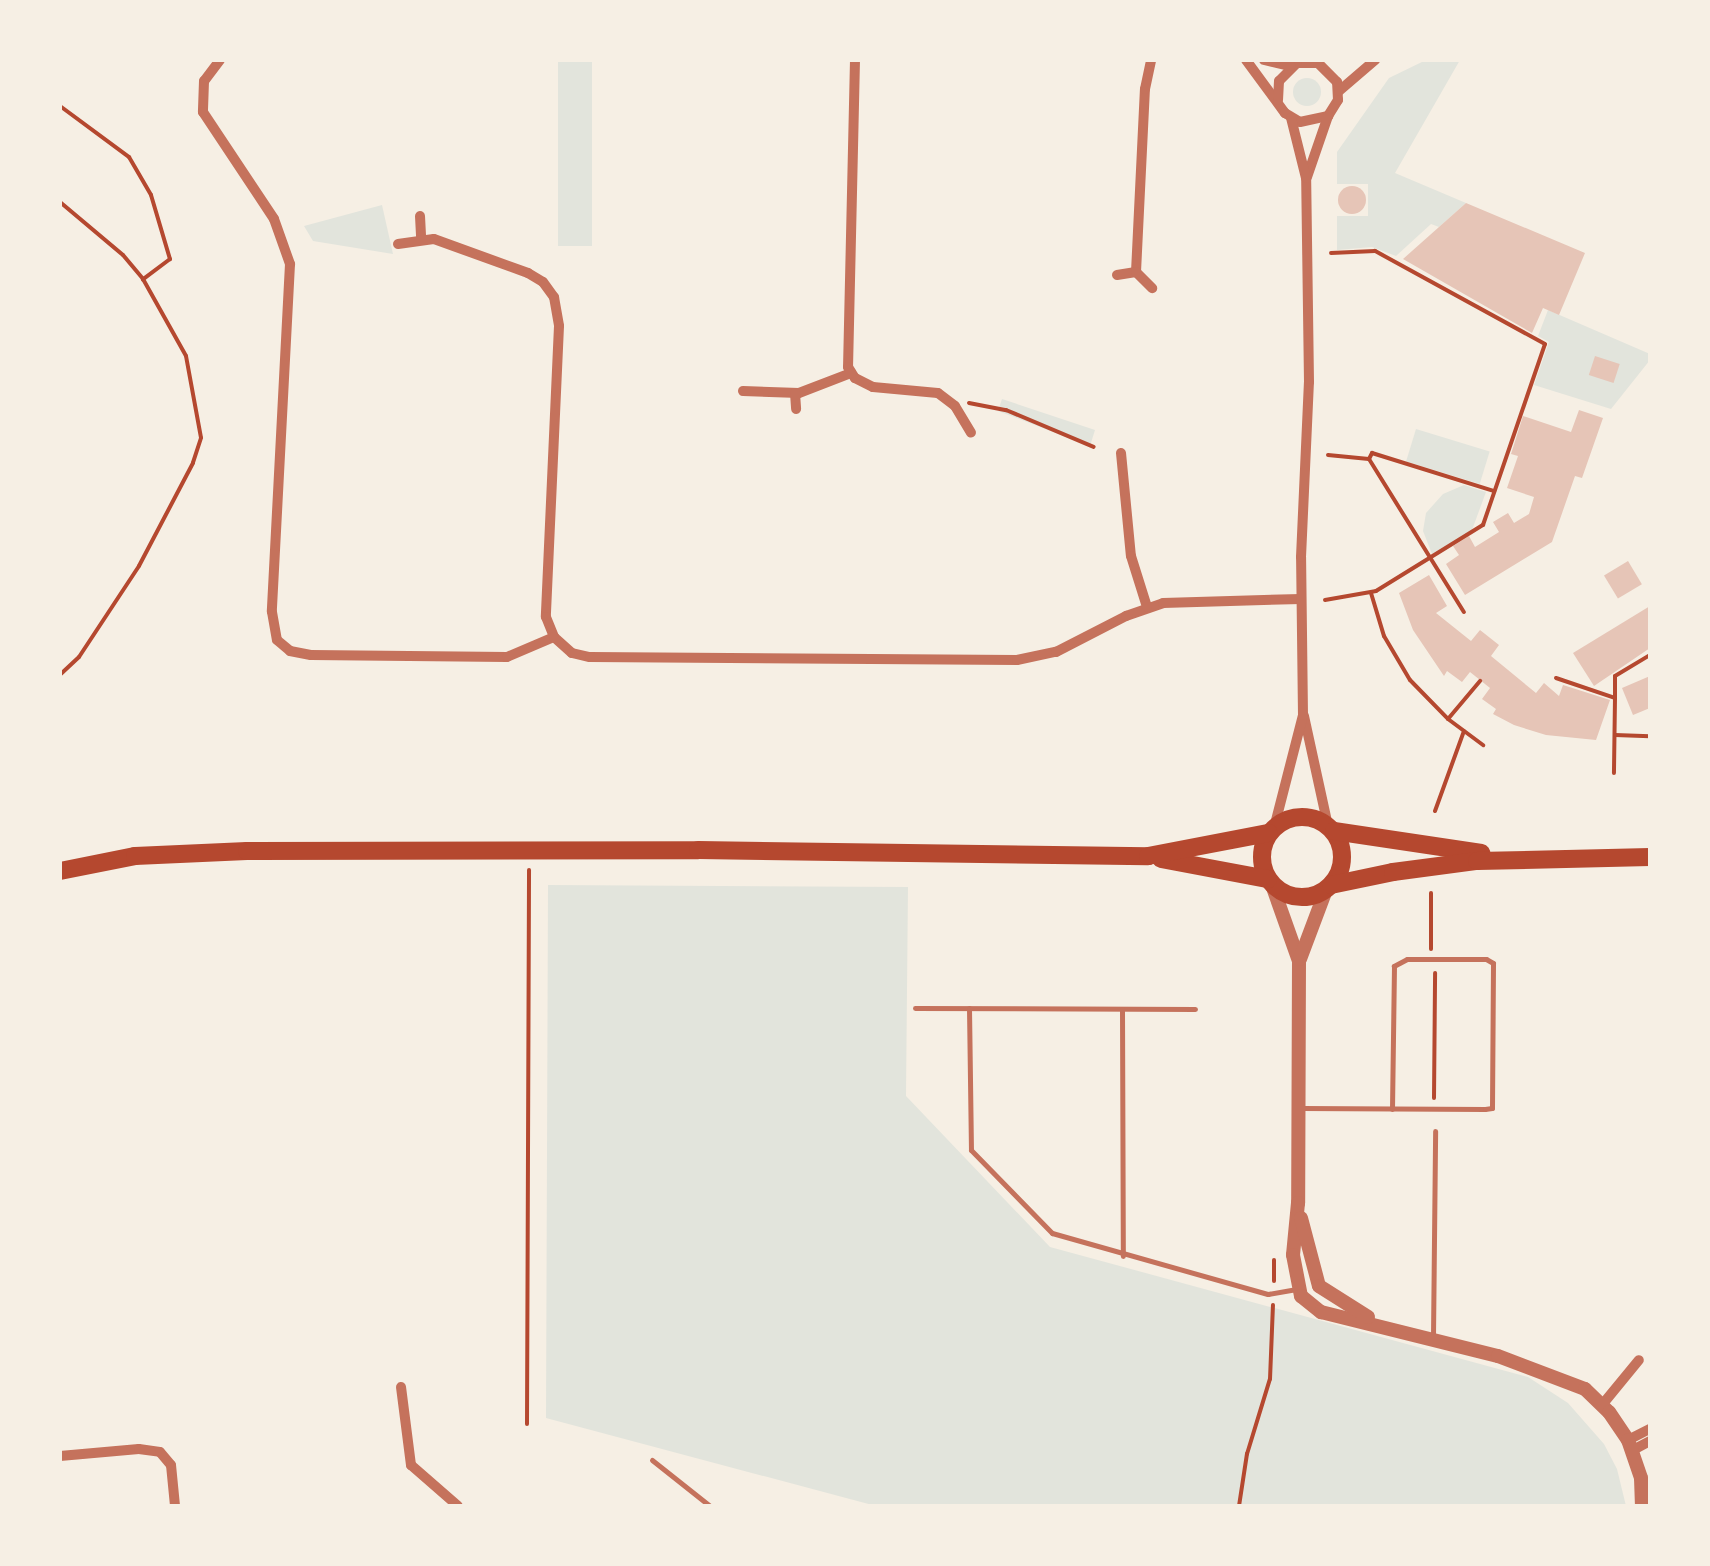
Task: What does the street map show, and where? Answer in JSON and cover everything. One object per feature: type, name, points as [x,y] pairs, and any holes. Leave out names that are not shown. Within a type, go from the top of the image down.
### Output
[{"type":"main road","points":[[1148,856],[1272,831],[1295,817],[1318,820],[1340,842],[1342,865],[1328,887]]},
{"type":"main road","points":[[1331,829],[1394,844],[1532,857]]},
{"type":"main road","points":[[1270,880],[1262,851],[1272,831]]},
{"type":"main road","points":[[60,871],[135,856],[197,852],[529,850],[1148,856],[1270,880],[1291,895],[1303,897],[1328,887],[1425,866],[1532,857],[1650,857]]},
{"type":"street","points":[[220,60],[204,81],[203,112],[274,219],[290,264],[272,612],[277,640],[290,651],[311,655],[507,656],[554,638]]},
{"type":"street","points":[[855,60],[846,350],[851,373],[872,387],[938,392],[955,406],[971,433]]},
{"type":"street","points":[[1152,60],[1145,89],[1136,272],[1152,288]]},
{"type":"street","points":[[1246,60],[1291,118],[1306,178],[1309,368],[1300,599],[1304,715],[1331,829]]},
{"type":"street","points":[[1264,60],[1290,66],[1335,60]]},
{"type":"street","points":[[1306,178],[1339,91],[1375,60]]},
{"type":"street","points":[[1318,63],[1333,74],[1339,91]]},
{"type":"street","points":[[1278,100],[1279,81],[1290,66]]},
{"type":"street","points":[[1291,118],[1310,123],[1328,116]]},
{"type":"street","points":[[420,216],[421,238]]},
{"type":"street","points":[[398,244],[421,238],[537,278],[557,305],[545,602],[554,638],[572,652],[590,657],[1018,660],[1056,652],[1147,607],[1180,600],[1300,599]]},
{"type":"street","points":[[1118,275],[1136,272]]},
{"type":"street","points":[[743,391],[795,392],[851,373]]},
{"type":"street","points":[[795,392],[796,409]]},
{"type":"street","points":[[1120,453],[1132,556],[1147,607]]},
{"type":"street","points":[[1272,831],[1304,715]]},
{"type":"street","points":[[1270,880],[1299,961],[1298,1203],[1293,1242],[1297,1289],[1317,1311],[1433,1339],[1558,1376],[1584,1389],[1602,1405],[1630,1445],[1642,1506]]},
{"type":"street","points":[[1299,961],[1328,887]]},
{"type":"street","points":[[1298,1203],[1315,1278],[1332,1298],[1384,1325]]},
{"type":"street","points":[[1297,1289],[1315,1278]]},
{"type":"street","points":[[1602,1405],[1640,1360]]},
{"type":"street","points":[[400,1387],[408,1460],[418,1474],[458,1506]]},
{"type":"street","points":[[1630,1445],[1650,1428]]},
{"type":"street","points":[[1630,1445],[1650,1441]]},
{"type":"street","points":[[60,1456],[138,1448],[160,1452],[171,1465],[175,1506]]},
{"type":"lane","points":[[1299,1108],[1485,1109],[1495,1103],[1495,971],[1486,959],[1407,959],[1394,966],[1392,1108]]},
{"type":"lane","points":[[915,1008],[1195,1009]]},
{"type":"lane","points":[[969,1008],[972,1153],[1055,1235],[1274,1295],[1297,1289]]},
{"type":"lane","points":[[1122,1009],[1123,1256]]},
{"type":"lane","points":[[1433,1339],[1435,1131]]},
{"type":"lane","points":[[652,1460],[710,1506]]},
{"type":"path","points":[[60,106],[130,157],[151,195],[170,259],[143,280]]},
{"type":"path","points":[[60,202],[123,255],[143,280],[186,356],[201,438],[193,463],[139,566],[79,657],[60,675]]},
{"type":"path","points":[[1325,600],[1370,593],[1483,525],[1544,344],[1375,251],[1331,253]]},
{"type":"path","points":[[955,406],[980,402],[1094,447]]},
{"type":"path","points":[[1369,459],[1372,453],[1494,491]]},
{"type":"path","points":[[1328,454],[1369,459]]},
{"type":"path","points":[[1369,459],[1464,612]]},
{"type":"path","points":[[1370,593],[1379,624],[1399,664],[1448,720],[1483,746]]},
{"type":"path","points":[[1614,773],[1615,676],[1650,655]]},
{"type":"path","points":[[1556,678],[1615,698]]},
{"type":"path","points":[[1448,720],[1480,681]]},
{"type":"path","points":[[1434,811],[1464,731]]},
{"type":"path","points":[[1614,736],[1650,736]]},
{"type":"path","points":[[526,1424],[529,850]]},
{"type":"path","points":[[1431,893],[1434,1109]]},
{"type":"path","points":[[1238,1506],[1247,1454],[1270,1380],[1274,1242],[1293,1242]]},
{"type":"shaded area","points":[[558,60],[592,60],[592,246],[558,246]]},
{"type":"shaded area","points":[[1426,60],[1460,60],[1395,173],[1466,203],[1439,227],[1431,224],[1396,256],[1372,247],[1337,250],[1337,216],[1368,216],[1368,184],[1337,184],[1337,152],[1389,78]]},
{"type":"shaded area","points":[[1307,78],[1317,82],[1321,92],[1317,102],[1307,106],[1297,102],[1293,92],[1297,82]]},
{"type":"shaded area","points":[[382,205],[393,254],[313,241],[304,226]]},
{"type":"shaded area","points":[[1548,310],[1650,354],[1650,360],[1611,409],[1534,385],[1549,342],[1538,336]]},
{"type":"shaded area","points":[[1002,399],[1095,430],[1090,446],[998,411]]},
{"type":"shaded area","points":[[1416,429],[1490,452],[1480,484],[1406,462]]},
{"type":"shaded area","points":[[1464,485],[1486,492],[1472,530],[1432,554],[1423,531],[1426,513],[1443,494]]},
{"type":"shaded area","points":[[548,885],[908,887],[906,1096],[1050,1247],[1528,1377],[1568,1403],[1604,1444],[1617,1469],[1626,1506],[876,1506],[546,1418]]},
{"type":"building","points":[[1352,186],[1362,190],[1366,200],[1362,210],[1352,214],[1342,210],[1338,200],[1342,190]]},
{"type":"building","points":[[1466,203],[1585,253],[1559,315],[1543,308],[1532,333],[1403,259]]},
{"type":"building","points":[[1595,356],[1620,364],[1614,383],[1589,375]]},
{"type":"building","points":[[1579,410],[1603,418],[1582,478],[1575,476],[1552,542],[1465,595],[1446,564],[1459,555],[1453,546],[1469,536],[1475,547],[1499,532],[1493,522],[1508,513],[1514,523],[1529,514],[1534,497],[1507,488],[1518,456],[1511,454],[1523,416],[1571,432]]},
{"type":"building","points":[[1628,561],[1642,584],[1618,599],[1604,575]]},
{"type":"building","points":[[1429,575],[1447,606],[1436,613],[1471,641],[1480,630],[1499,645],[1491,656],[1536,693],[1544,683],[1559,696],[1563,685],[1610,700],[1596,740],[1546,735],[1514,725],[1493,714],[1496,709],[1482,699],[1490,688],[1470,672],[1462,682],[1447,671],[1444,676],[1413,630],[1399,593]]},
{"type":"building","points":[[1650,606],[1650,648],[1594,686],[1573,653]]},
{"type":"building","points":[[1650,676],[1650,708],[1633,715],[1622,688]]}]
